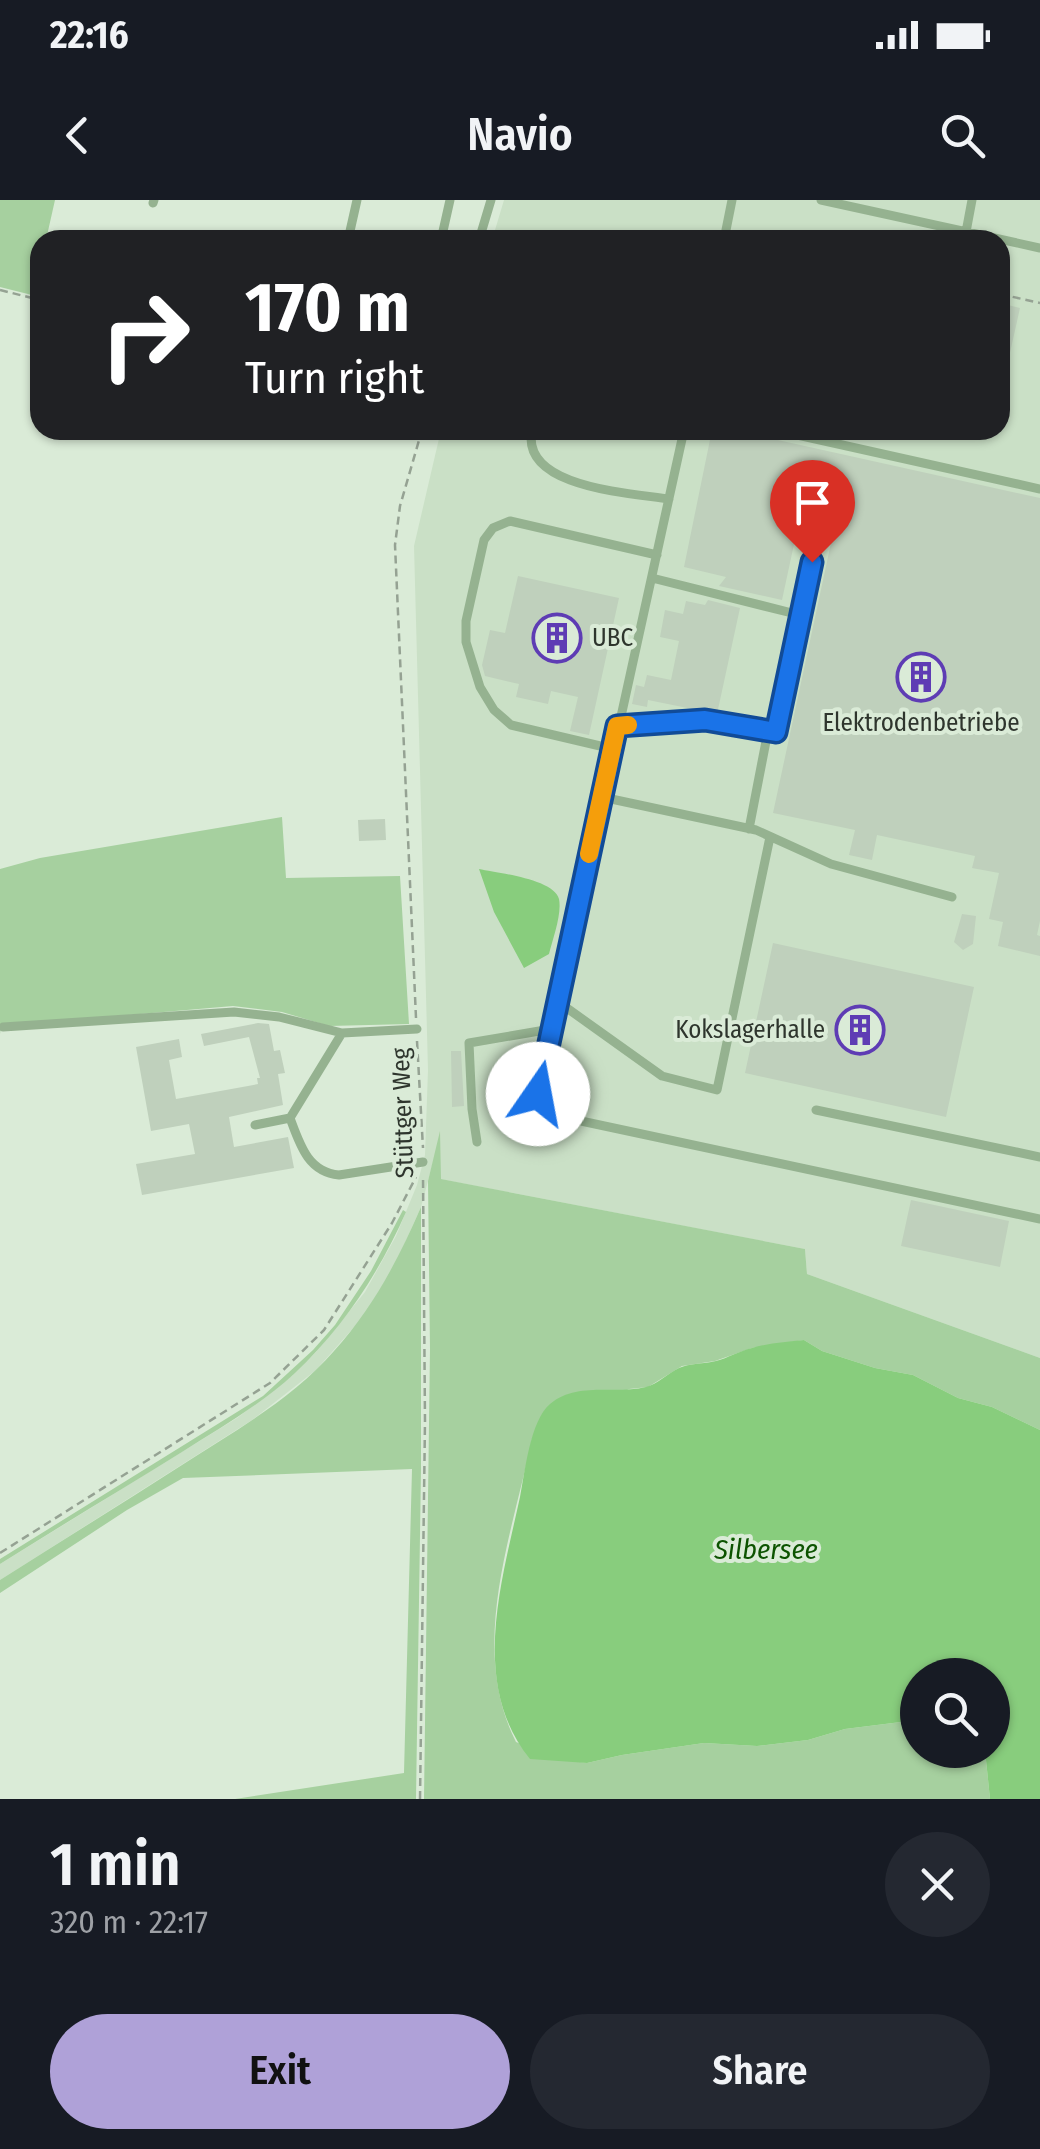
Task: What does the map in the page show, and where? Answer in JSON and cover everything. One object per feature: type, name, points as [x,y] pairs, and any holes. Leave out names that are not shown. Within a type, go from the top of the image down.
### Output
[{"type":"lane","points":[[350,230],[356,200]]},
{"type":"lane","points":[[443,230],[450,200]]},
{"type":"lane","points":[[482,230],[492,200]]},
{"type":"lane","points":[[726,230],[732,200]]},
{"type":"lane","points":[[821,200],[956,230]]},
{"type":"lane","points":[[966,230],[972,200]]},
{"type":"lane","points":[[1010,242],[1040,248]]},
{"type":"lane","points":[[530,440],[538,460],[572,483],[669,500]]},
{"type":"lane","points":[[682,440],[538,1094],[554,1114],[1040,1219]]},
{"type":"lane","points":[[821,440],[1040,489]]},
{"type":"lane","points":[[613,749],[511,725],[488,703],[470,656],[466,631],[481,547],[493,528],[510,521],[658,555]]},
{"type":"lane","points":[[617,726],[705,720],[776,732],[817,536]]},
{"type":"lane","points":[[652,578],[800,614]]},
{"type":"lane","points":[[749,829],[768,731]]},
{"type":"lane","points":[[602,798],[749,829],[832,864],[952,896]]},
{"type":"lane","points":[[557,1001],[662,1076],[716,1090],[770,837]]},
{"type":"lane","points":[[3,1028],[234,1012],[279,1016],[342,1033],[416,1030]]},
{"type":"lane","points":[[478,1142],[472,1109],[469,1042],[551,1029]]},
{"type":"lane","points":[[255,1126],[290,1118],[342,1033]]},
{"type":"lane","points":[[816,1110],[1040,1158]]},
{"type":"lane","points":[[290,1118],[302,1150],[326,1174],[424,1162]]},
{"type":"path","points":[[0,290],[30,298]]},
{"type":"path","points":[[1010,296],[1040,303]]},
{"type":"path","name":"Stüttger Weg","points":[[419,440],[400,506],[395,545],[424,1162],[420,1799]]},
{"type":"path","points":[[0,1553],[270,1382],[324,1330],[392,1224],[424,1162]]},
{"type":"shaded area","points":[[0,200],[55,200],[48,230],[30,230],[30,294],[0,287]]},
{"type":"shaded area","points":[[504,200],[1040,200],[1040,1358],[807,1274],[805,1249],[440,1179],[440,1136],[421,1207],[395,1265],[363,1317],[316,1370],[252,1420],[0,1580],[0,1564],[237,1418],[293,1375],[365,1292],[396,1236],[417,1185],[425,1155],[428,1070],[414,546],[439,440],[1010,440],[1010,230],[495,230]]},
{"type":"shaded area","points":[[282,817],[286,878],[400,876],[409,1024],[329,1026],[282,1012],[233,1006],[1,1026],[0,1034],[0,869],[40,858]]},
{"type":"shaded area","points":[[440,1131],[441,1179],[805,1249],[807,1274],[1040,1358],[1040,1430],[992,1407],[958,1398],[913,1375],[822,1351],[804,1340],[752,1348],[715,1361],[682,1366],[648,1387],[629,1389],[532,1439],[498,1591],[495,1668],[502,1706],[516,1742],[560,1759],[587,1763],[704,1743],[757,1746],[808,1740],[845,1729],[900,1722],[900,1768],[987,1768],[990,1799],[424,1799],[430,1349],[428,1181]]},
{"type":"shaded area","points":[[421,1207],[416,1799],[235,1799],[404,1773],[412,1469],[183,1478],[0,1593],[0,1580],[242,1427],[300,1384],[334,1351],[373,1301]]},
{"type":"shaded area","points":[[403,1210],[406,1212],[372,1278],[328,1338],[294,1374],[225,1425],[0,1564],[0,1559],[263,1396],[335,1325],[371,1271]]},
{"type":"water","points":[[479,869],[524,878],[555,892],[559,912],[549,954],[524,968],[494,912]]},
{"type":"water","name":"Silbersee","points":[[804,1340],[822,1351],[913,1375],[958,1398],[992,1407],[1040,1430],[1040,1799],[990,1799],[987,1768],[1010,1768],[1010,1658],[900,1658],[900,1722],[845,1729],[808,1740],[757,1746],[704,1743],[587,1763],[530,1759],[511,1730],[500,1698],[495,1631],[526,1461],[543,1412],[572,1393],[646,1387],[683,1366],[716,1361],[758,1346]]},
{"type":"building","points":[[1010,306],[1020,308],[1010,353]]},
{"type":"building","name":"Elektrodenbetriebe","points":[[710,440],[778,440],[1040,498],[1040,956],[998,946],[1003,922],[989,919],[999,873],[972,868],[975,856],[877,835],[872,860],[849,855],[855,830],[773,813],[834,529],[799,521],[782,600],[719,586],[726,577],[684,567]]},
{"type":"building","name":"UBC","points":[[518,576],[619,598],[589,735],[570,731],[578,697],[551,691],[548,704],[516,697],[519,684],[485,676],[482,665],[490,630],[505,633]]},
{"type":"building","points":[[708,600],[740,608],[717,714],[648,700],[647,707],[632,704],[636,685],[644,687],[647,675],[671,680],[679,641],[660,637],[665,610],[683,614],[686,601],[705,605]]},
{"type":"building","points":[[385,819],[386,840],[359,841],[358,820]]},
{"type":"building","points":[[962,914],[976,916],[973,944],[963,950],[954,942]]},
{"type":"building","name":"Kokslagerhalle","points":[[773,943],[974,987],[946,1117],[745,1073]]},
{"type":"building","points":[[269,1024],[274,1051],[280,1050],[285,1073],[278,1074],[283,1105],[229,1117],[234,1147],[288,1137],[294,1168],[142,1195],[136,1164],[195,1154],[189,1124],[151,1131],[136,1047],[179,1039],[182,1057],[169,1060],[176,1099],[248,1086],[258,1084],[260,1078],[249,1037],[204,1046],[201,1034]]},
{"type":"building","points":[[451,1051],[461,1051],[464,1106],[452,1107]]},
{"type":"building","points":[[911,1200],[1009,1221],[1000,1267],[901,1246]]},
{"type":"slow traffic","points":[[589,854],[617,726],[628,725]]},
{"type":"place","name":"UBC","points":[[557,638]]},
{"type":"place","name":"Elektrodenbetriebe","points":[[921,677]]},
{"type":"place","name":"Kokslagerhalle","points":[[860,1030]]},
{"type":"route","points":[[538,1094],[617,726],[705,720],[776,732],[812,562]]}]
